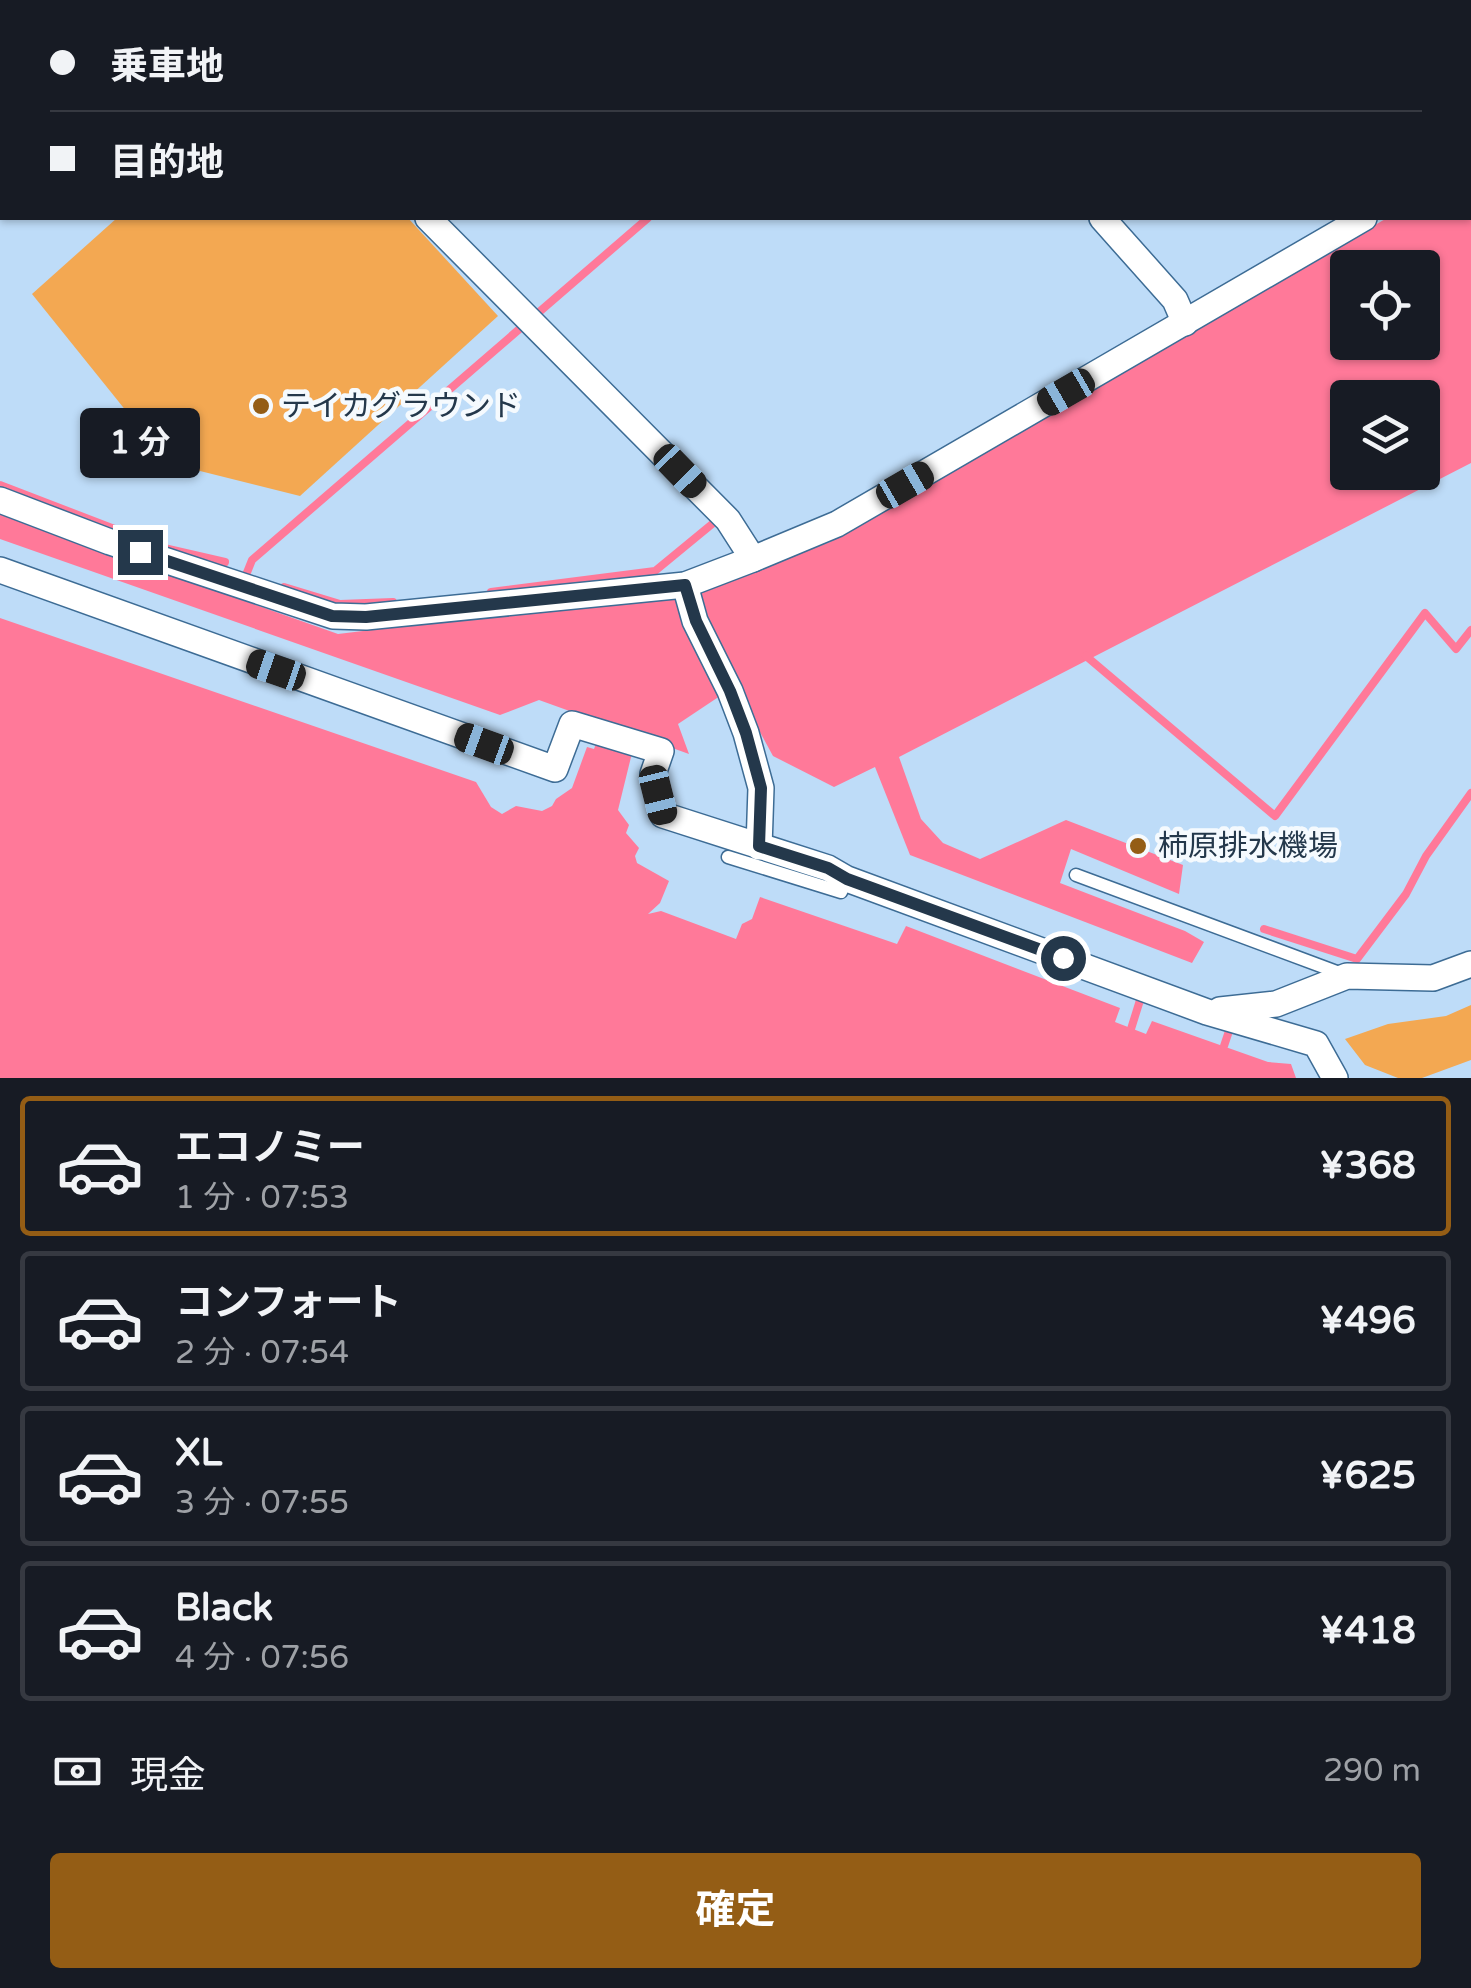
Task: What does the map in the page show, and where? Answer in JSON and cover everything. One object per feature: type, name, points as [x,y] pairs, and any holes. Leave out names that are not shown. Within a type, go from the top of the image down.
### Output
[{"type":"street","points":[[430,220],[728,520],[753,559]]},
{"type":"street","points":[[1104,220],[1174,300],[1185,324]]},
{"type":"street","points":[[0,500],[110,542],[332,616],[366,617],[685,585],[838,524],[1361,220]]},
{"type":"street","points":[[0,570],[555,769],[572,724],[660,751],[653,774],[663,815],[828,868],[847,879],[1208,1012],[1316,1044],[1335,1078]]},
{"type":"street","points":[[685,585],[696,621],[740,713],[761,788],[759,846]]},
{"type":"street","points":[[1208,1012],[1276,1004],[1347,976],[1433,978],[1471,964]]},
{"type":"lane","points":[[728,857],[840,892],[847,879]]},
{"type":"lane","points":[[1076,875],[1347,976]]},
{"type":"shaded area","name":"テイカグラウンド","points":[[115,220],[410,220],[498,316],[300,496],[168,463],[32,294]]},
{"type":"shaded area","points":[[1384,220],[1471,220],[1471,463],[1440,479],[1440,380],[1330,380],[1330,490],[1418,490],[899,757],[921,819],[943,843],[980,859],[1066,820],[1183,865],[1179,894],[1071,849],[1060,883],[1204,942],[1192,963],[910,855],[875,767],[834,787],[773,756],[735,686],[678,724],[689,754],[539,700],[500,715],[0,539],[0,514],[338,634],[677,593],[696,603],[700,591],[830,542],[1330,251],[1330,360],[1440,360],[1440,250],[1332,250]]},
{"type":"shaded area","points":[[0,618],[476,782],[491,807],[502,814],[516,806],[542,811],[552,806],[572,788],[587,747],[594,749],[597,741],[632,753],[618,810],[629,825],[626,833],[639,848],[637,863],[669,881],[660,903],[648,914],[661,911],[736,939],[742,924],[752,919],[760,897],[897,944],[906,926],[1120,1008],[1115,1022],[1146,1034],[1152,1021],[1268,1062],[1291,1064],[1296,1078],[0,1078]]},
{"type":"shaded area","points":[[1471,1005],[1471,1060],[1422,1078],[1398,1078],[1365,1065],[1345,1039],[1388,1024],[1446,1016]]},
{"type":"waterway","points":[[244,580],[252,560],[646,220]]},
{"type":"waterway","points":[[0,485],[164,548],[225,562]]},
{"type":"waterway","points":[[491,592],[655,571],[717,520]]},
{"type":"waterway","points":[[284,587],[340,604],[393,602]]},
{"type":"waterway","points":[[1086,656],[1275,816],[1425,613],[1456,649],[1471,630]]},
{"type":"waterway","points":[[1264,929],[1357,959],[1406,894],[1426,856],[1471,793]]},
{"type":"waterway","points":[[1131,1029],[1141,997]]},
{"type":"waterway","points":[[1224,1046],[1230,1028]]},
{"type":"place","name":"テイカグラウンド","points":[[261,406]]},
{"type":"place","name":"柿原排水機場","points":[[1138,846]]},
{"type":"route","points":[[140,552],[332,616],[366,617],[685,585],[696,621],[746,733],[761,788],[759,846],[828,868],[847,879],[1063,958]]}]
